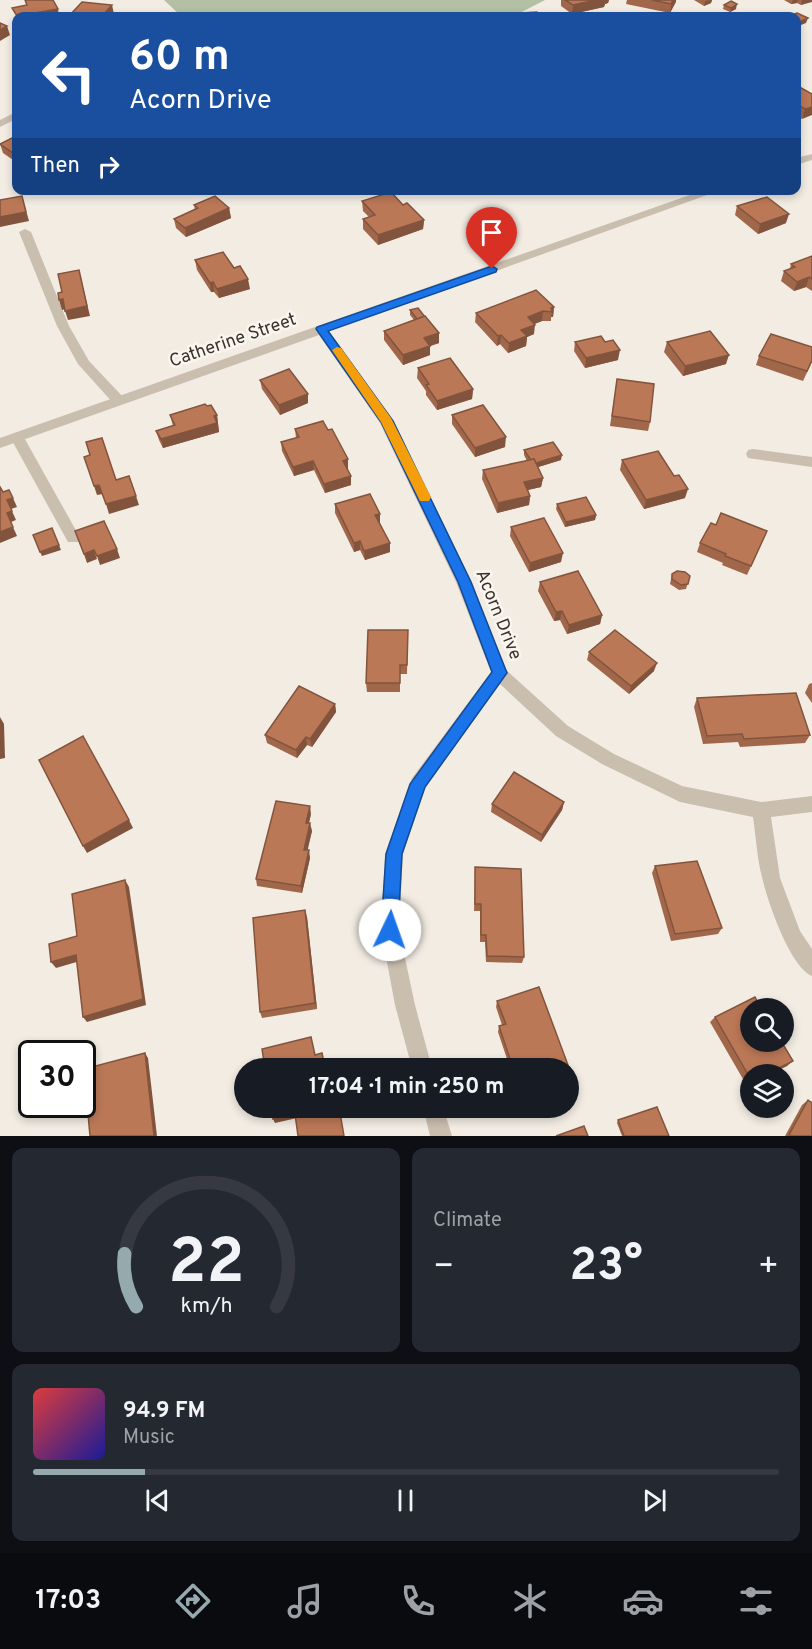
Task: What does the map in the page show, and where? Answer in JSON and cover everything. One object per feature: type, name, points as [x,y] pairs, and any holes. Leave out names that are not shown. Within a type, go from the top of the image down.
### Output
[{"type":"street","name":"Catherine Street","points":[[0,443],[702,195]]},
{"type":"street","points":[[25,232],[63,326],[84,364],[119,401]]},
{"type":"street","name":"Acorn Drive","points":[[321,329],[386,421],[465,582],[499,673],[562,730],[608,759],[680,794],[761,810],[812,804]]},
{"type":"street","points":[[17,437],[73,538]]},
{"type":"street","points":[[753,454],[812,462]]},
{"type":"street","points":[[419,1058],[405,1005],[390,930],[394,854],[418,784],[499,673]]},
{"type":"street","points":[[761,810],[771,878],[793,937],[812,966]]},
{"type":"street","points":[[436,1118],[441,1136]]},
{"type":"green space","points":[[164,0],[545,0],[522,12],[177,12]]},
{"type":"building","points":[[25,0],[53,0],[58,9],[14,12],[12,8],[27,5]]},
{"type":"building","points":[[565,0],[596,0],[573,5]]},
{"type":"building","points":[[652,0],[673,0],[671,4]]},
{"type":"building","points":[[731,1],[737,4],[731,8],[724,5]]},
{"type":"building","points":[[82,2],[112,5],[106,12],[73,12]]},
{"type":"building","points":[[0,23],[7,26],[0,30]]},
{"type":"building","points":[[801,88],[812,94],[812,107],[805,109],[801,107]]},
{"type":"building","points":[[12,138],[12,152],[0,144]]},
{"type":"building","points":[[381,195],[394,195],[403,205],[407,203],[424,220],[378,235],[363,219],[375,215],[362,201]]},
{"type":"building","points":[[22,196],[26,212],[0,217],[0,200]]},
{"type":"building","points":[[215,196],[229,208],[185,228],[174,219],[198,208],[194,205]]},
{"type":"building","points":[[767,197],[789,214],[760,224],[737,206]]},
{"type":"building","points":[[223,252],[234,268],[240,266],[248,279],[217,289],[213,282],[210,283],[195,260]]},
{"type":"building","points":[[812,256],[812,279],[809,277],[797,282],[784,271],[795,267],[791,264]]},
{"type":"building","points":[[79,270],[87,306],[65,311],[63,299],[59,300],[58,293],[62,292],[58,274]]},
{"type":"building","points":[[536,290],[554,307],[551,308],[552,312],[543,311],[528,317],[535,325],[521,330],[527,336],[509,343],[501,335],[498,336],[476,313]]},
{"type":"building","points":[[418,308],[425,317],[417,319],[410,310]]},
{"type":"building","points":[[425,316],[439,333],[424,338],[430,346],[403,355],[384,331]]},
{"type":"building","points":[[710,331],[729,355],[685,366],[667,342]]},
{"type":"building","points":[[771,334],[812,347],[812,360],[807,371],[759,356]]},
{"type":"building","points":[[601,336],[605,342],[613,340],[620,350],[586,358],[575,342]]},
{"type":"building","points":[[450,358],[473,389],[437,401],[418,368]]},
{"type":"building","points":[[289,369],[308,394],[279,405],[260,380]]},
{"type":"building","points":[[617,379],[654,384],[650,422],[612,416]]},
{"type":"building","points":[[205,404],[211,405],[217,415],[214,416],[217,423],[161,439],[156,431],[175,425],[170,415]]},
{"type":"building","points":[[483,405],[506,437],[475,448],[452,415]]},
{"type":"building","points":[[323,421],[328,430],[332,429],[348,459],[343,461],[351,476],[324,484],[313,461],[293,467],[281,442],[299,437],[295,429]]},
{"type":"building","points":[[102,438],[116,480],[129,476],[136,496],[106,504],[99,485],[94,486],[84,457],[90,455],[86,442]]},
{"type":"building","points":[[553,442],[562,455],[536,463],[524,450]]},
{"type":"building","points":[[658,451],[674,476],[679,475],[688,489],[646,500],[622,460]]},
{"type":"building","points":[[534,459],[543,478],[524,482],[530,496],[498,503],[483,470]]},
{"type":"building","points":[[0,487],[3,492],[9,490],[13,498],[7,500],[12,511],[7,513],[13,527],[0,532]]},
{"type":"building","points":[[370,494],[380,514],[375,515],[390,543],[364,551],[360,541],[354,543],[335,504]]},
{"type":"building","points":[[586,497],[596,515],[566,522],[557,504]]},
{"type":"building","points":[[721,513],[767,531],[751,566],[700,543],[711,523],[716,525]]},
{"type":"building","points":[[544,518],[563,553],[530,563],[511,527]]},
{"type":"building","points":[[104,521],[117,549],[97,556],[94,550],[84,554],[75,531]]},
{"type":"building","points":[[52,528],[59,545],[40,552],[33,535]]},
{"type":"building","points":[[578,571],[602,615],[569,625],[562,611],[556,612],[540,582]]},
{"type":"building","points":[[677,571],[685,572],[690,576],[688,584],[681,585],[672,579],[672,574]]},
{"type":"building","points":[[368,630],[408,630],[407,665],[400,665],[400,683],[366,683]]},
{"type":"building","points":[[615,630],[657,663],[631,686],[589,652]]},
{"type":"building","points":[[299,686],[335,704],[310,739],[306,737],[296,750],[265,735]]},
{"type":"building","points":[[796,693],[810,735],[744,739],[742,734],[707,736],[697,698]]},
{"type":"building","points":[[83,736],[129,820],[83,846],[39,760]]},
{"type":"building","points":[[514,772],[564,802],[542,835],[492,804]]},
{"type":"building","points":[[276,801],[310,806],[306,823],[310,823],[304,850],[309,850],[301,886],[256,879]]},
{"type":"building","points":[[697,861],[722,928],[675,934],[655,866]]},
{"type":"building","points":[[475,867],[521,869],[524,957],[487,956],[486,935],[481,935],[481,904],[475,904]]},
{"type":"building","points":[[125,880],[143,999],[83,1017],[76,955],[51,962],[49,944],[77,936],[72,894]]},
{"type":"building","points":[[305,910],[315,1003],[260,1012],[253,918]]},
{"type":"building","points":[[539,987],[565,1058],[510,1058],[499,1026],[506,1024],[497,1001]]},
{"type":"building","points":[[740,1004],[740,1052],[788,1052],[793,1061],[787,1064],[742,1064],[715,1017]]},
{"type":"building","points":[[311,1037],[315,1055],[322,1053],[323,1058],[263,1058],[262,1049]]},
{"type":"building","points":[[145,1053],[154,1136],[90,1136],[88,1118],[96,1118],[96,1066]]},
{"type":"building","points":[[808,1100],[812,1103],[812,1136],[789,1135]]},
{"type":"building","points":[[657,1107],[669,1136],[624,1136],[618,1120]]},
{"type":"building","points":[[296,1118],[341,1118],[344,1136],[298,1136]]},
{"type":"building","points":[[584,1126],[588,1136],[556,1136]]},
{"type":"slow traffic","points":[[337,350],[386,421],[425,497]]},
{"type":"route","points":[[390,930],[394,854],[418,784],[499,673],[465,582],[386,421],[354,372],[321,329],[492,269]]}]
